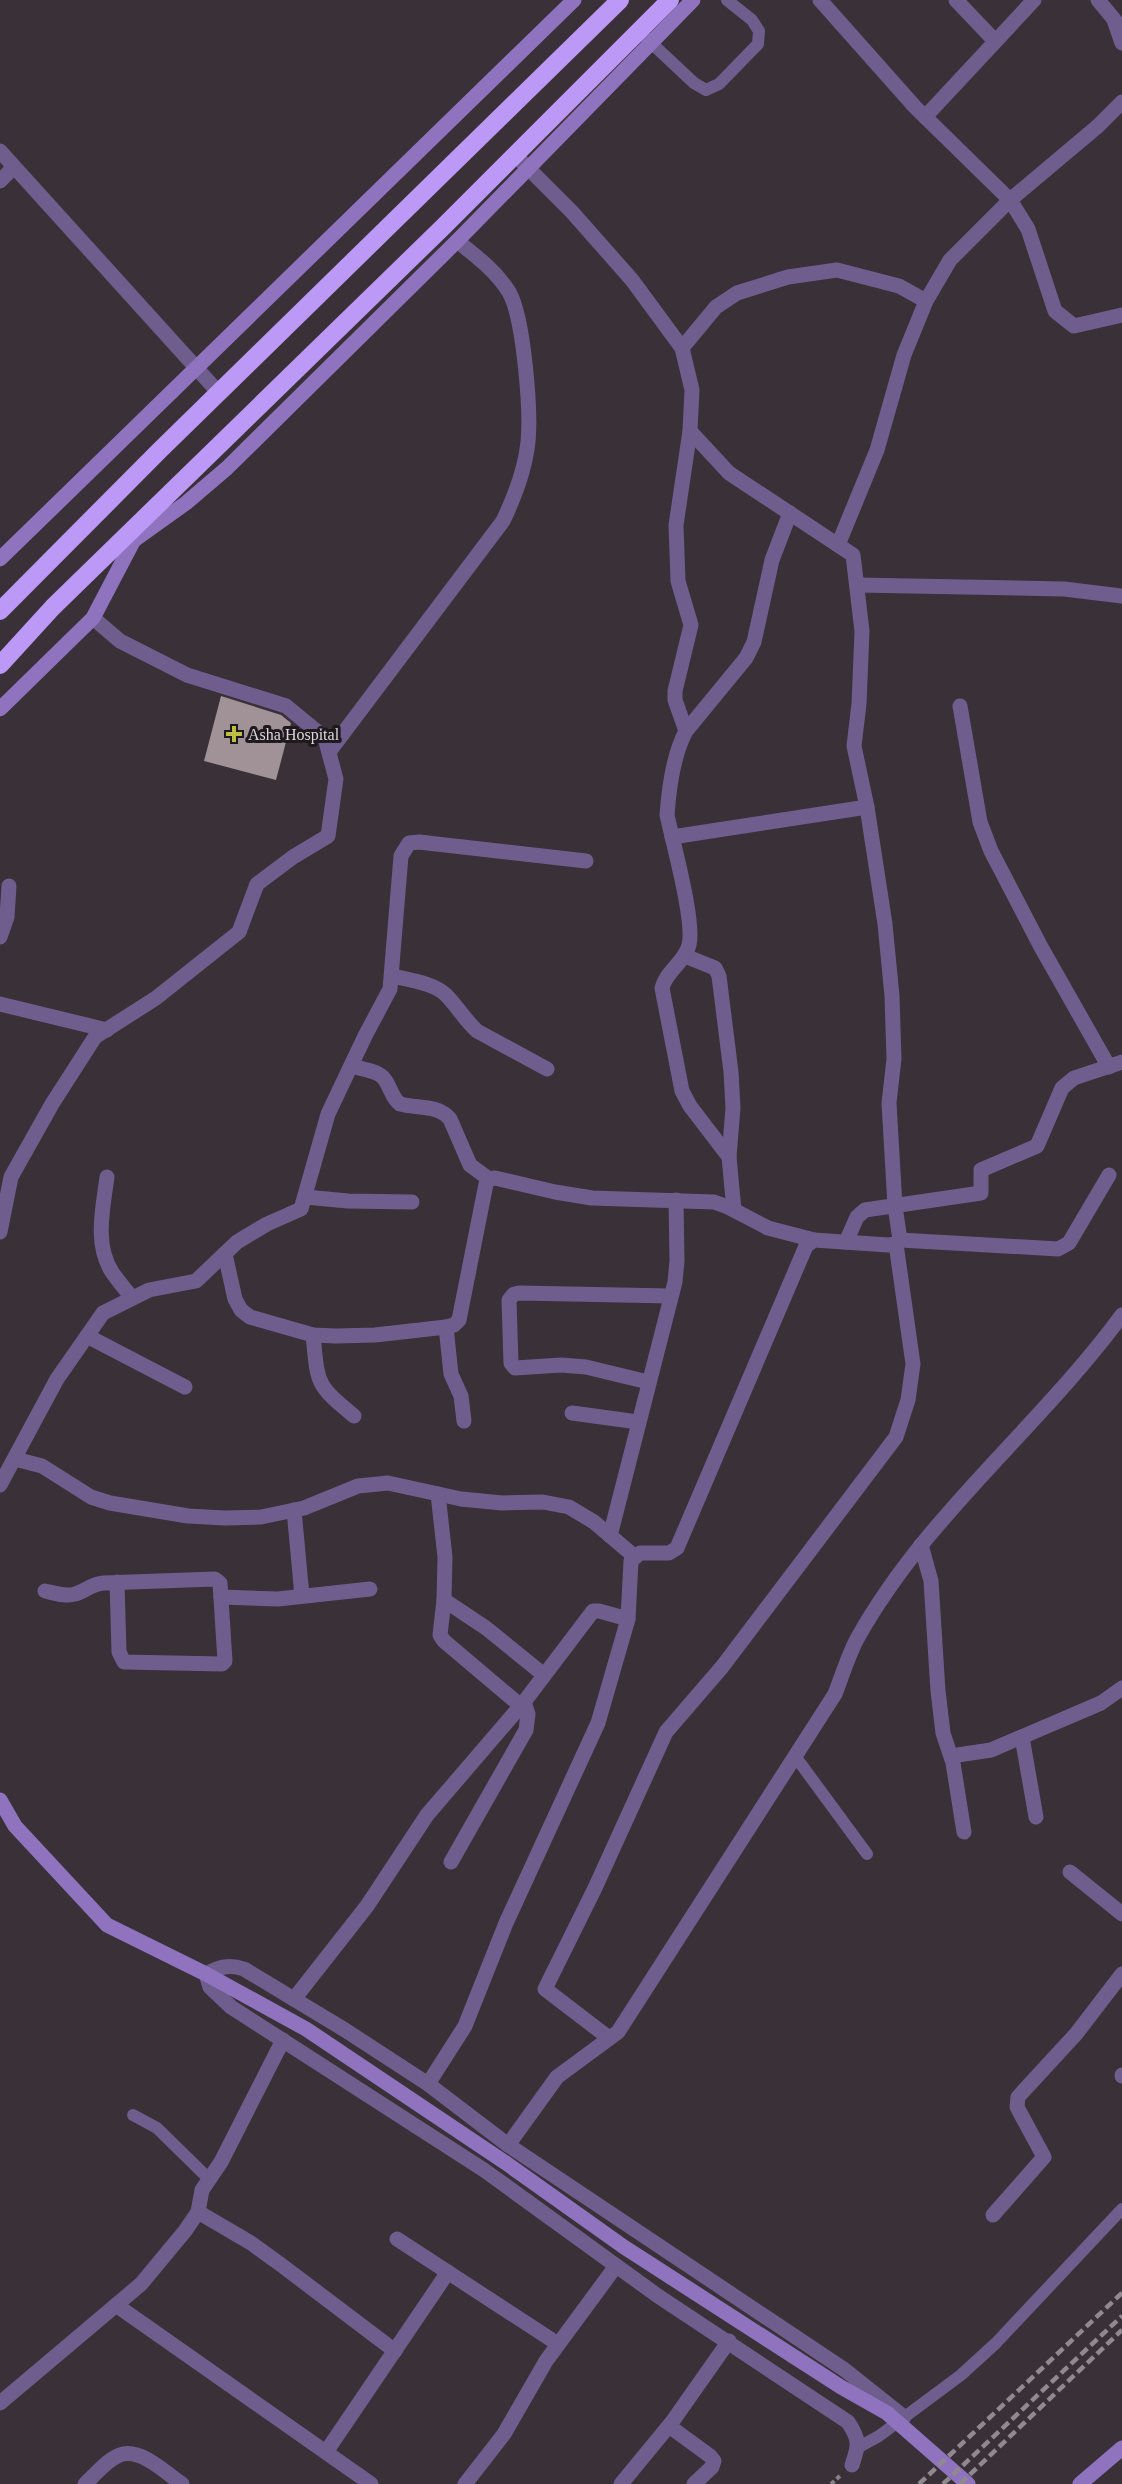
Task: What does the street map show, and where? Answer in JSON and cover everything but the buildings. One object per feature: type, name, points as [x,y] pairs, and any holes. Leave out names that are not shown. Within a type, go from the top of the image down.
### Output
[{"type":"highway","points":[[0,611],[620,0]]},
{"type":"highway","points":[[6,659],[53,607],[145,517],[521,162],[645,38],[670,0]]},
{"type":"street","points":[[0,559],[574,0]]},
{"type":"street","points":[[645,38],[693,0]]},
{"type":"street","points":[[820,0],[925,117],[1010,200],[1028,229],[1055,311],[1074,326],[1122,315]]},
{"type":"street","points":[[956,0],[995,41]]},
{"type":"street","points":[[925,117],[1034,0]]},
{"type":"street","points":[[1098,0],[1118,23],[1122,43]]},
{"type":"street","points":[[838,545],[877,450],[904,355],[926,301],[950,260],[1010,200],[1098,126],[1122,102]]},
{"type":"street","points":[[0,151],[219,393]]},
{"type":"street","points":[[133,541],[186,503],[227,468],[457,241],[521,162],[572,212],[632,280],[682,348],[692,390],[690,431],[676,525],[678,581],[692,625],[675,691],[675,700],[686,731]]},
{"type":"street","points":[[0,181],[14,167]]},
{"type":"street","points":[[329,752],[503,521],[518,490],[528,442],[522,332],[510,294],[494,272],[457,241]]},
{"type":"street","points":[[682,348],[716,307],[737,292],[788,277],[837,270],[899,286],[926,301]]},
{"type":"street","points":[[609,2038],[545,1989],[595,1888],[666,1732],[722,1667],[896,1437],[908,1400],[913,1364],[898,1242],[889,1103],[894,1059],[892,996],[885,924],[867,807],[854,746],[859,704],[862,631],[853,555],[729,473],[690,431]]},
{"type":"street","points":[[729,1157],[690,1106],[682,1091],[662,988],[685,956],[691,935],[668,815],[668,800],[678,744],[746,658],[754,642],[772,560],[790,513]]},
{"type":"street","points":[[0,709],[93,618],[145,517]]},
{"type":"street","points":[[857,585],[1064,589],[1122,596]]},
{"type":"street","points":[[0,1232],[10,1177],[52,1104],[95,1037],[156,998],[239,932],[257,884],[293,857],[328,836],[336,779],[325,738],[286,706],[187,675],[120,640],[93,618]]},
{"type":"street","points":[[846,1242],[857,1217],[865,1210],[981,1193],[981,1170],[1037,1146],[1062,1088],[1074,1078],[1115,1064],[1041,947],[991,851],[980,822],[960,706]]},
{"type":"street","points":[[672,837],[867,807]]},
{"type":"street","points":[[0,1485],[57,1379],[103,1313],[149,1290],[196,1281],[237,1242],[267,1224],[301,1209],[328,1114],[390,989],[393,976],[401,856],[409,843],[419,842],[586,861]]},
{"type":"street","points":[[0,937],[7,917],[9,886]]},
{"type":"street","points":[[685,956],[715,968],[719,976],[732,1072],[733,1107],[729,1157],[734,1210]]},
{"type":"street","points":[[393,976],[438,988],[477,1031],[547,1069]]},
{"type":"street","points":[[0,1004],[107,1030]]},
{"type":"street","points":[[351,1066],[383,1077],[395,1101],[400,1104],[439,1109],[445,1113],[450,1119],[470,1165],[489,1179],[495,1178],[591,1198],[714,1202],[768,1228],[814,1240],[1058,1249],[1069,1243],[1109,1175]]},
{"type":"street","points":[[106,1177],[100,1230],[103,1249],[111,1271],[132,1298]]},
{"type":"street","points":[[225,1254],[235,1299],[241,1310],[250,1317],[313,1335],[375,1335],[454,1325],[459,1320],[486,1184],[489,1179]]},
{"type":"street","points":[[305,1197],[348,1201],[412,1202]]},
{"type":"street","points":[[610,1536],[671,1296],[677,1261],[676,1200]]},
{"type":"street","points":[[428,2085],[465,2026],[506,1923],[598,1723],[628,1619],[631,1561],[640,1553],[669,1553],[677,1548],[806,1246],[814,1240]]},
{"type":"street","points":[[648,1382],[586,1367],[561,1365],[515,1368],[511,1363],[509,1300],[514,1294],[519,1293],[671,1296]]},
{"type":"street","points":[[508,2145],[556,2077],[618,2031],[836,1694],[856,1640],[921,1545],[969,1488],[1049,1403],[1122,1315]]},
{"type":"street","points":[[446,1327],[451,1374],[461,1396],[464,1420]]},
{"type":"street","points":[[313,1335],[317,1376],[322,1386],[327,1394],[354,1416]]},
{"type":"street","points":[[87,1336],[185,1387]]},
{"type":"street","points":[[572,1413],[638,1422]]},
{"type":"street","points":[[15,1459],[37,1464],[78,1491],[110,1503],[188,1516],[261,1517],[294,1510],[358,1486],[388,1483],[438,1494],[502,1503],[543,1502],[569,1507],[594,1522],[634,1556]]},
{"type":"street","points":[[438,1494],[444,1557],[444,1600],[440,1635],[444,1641],[523,1704],[528,1714],[526,1730],[451,1862]]},
{"type":"street","points":[[294,1510],[302,1596]]},
{"type":"street","points":[[921,1545],[931,1581],[943,1733],[951,1756],[964,1832]]},
{"type":"street","points":[[45,1592],[69,1595],[94,1584],[117,1582],[214,1579],[220,1583],[225,1661],[222,1664],[129,1663],[120,1658],[117,1582]]},
{"type":"street","points":[[221,1596],[278,1599],[370,1589]]},
{"type":"street","points":[[444,1600],[486,1628],[544,1675]]},
{"type":"street","points":[[294,1999],[367,1906],[427,1815],[523,1704],[593,1611],[628,1619]]},
{"type":"street","points":[[951,1756],[991,1750],[1101,1703],[1122,1688]]},
{"type":"street","points":[[1022,1737],[1036,1817]]},
{"type":"street","points":[[0,1800],[4,1817],[107,1925],[206,1974],[306,2029],[506,2163],[624,2247],[841,2387],[887,2413],[968,2484]]},
{"type":"street","points":[[1070,1872],[1122,1914]]},
{"type":"street","points":[[206,1974],[232,1965],[244,1969],[294,1999],[428,2085],[508,2145],[845,2370],[904,2416]]},
{"type":"street","points":[[206,1974],[210,1988],[218,1997],[484,2170],[616,2266],[848,2422],[857,2435],[859,2447],[852,2465]]},
{"type":"street","points":[[993,2215],[1044,2157],[1017,2107],[1018,2097],[1076,2034],[1122,1974]]},
{"type":"street","points":[[0,2403],[141,2284],[198,2212],[202,2190],[221,2162],[283,2040]]},
{"type":"street","points":[[198,2212],[261,2250],[395,2351]]},
{"type":"street","points":[[397,2239],[558,2344]]},
{"type":"street","points":[[465,2484],[504,2434],[546,2361],[616,2266]]},
{"type":"street","points":[[326,2452],[448,2272]]},
{"type":"street","points":[[116,2305],[371,2484]]},
{"type":"street","points":[[621,2484],[669,2426],[729,2342]]},
{"type":"street","points":[[669,2426],[714,2461],[712,2467],[694,2484]]},
{"type":"street","points":[[1080,2484],[1122,2448]]},
{"type":"street","points":[[85,2484],[121,2454],[142,2457],[182,2484]]},
{"type":"lane","points":[[645,38],[694,83],[706,90],[719,84],[758,44],[759,31],[752,21],[727,0]]},
{"type":"lane","points":[[795,1756],[867,1854]]},
{"type":"lane","points":[[133,2115],[157,2127],[209,2180]]},
{"type":"lane","points":[[859,2447],[879,2436],[961,2375],[996,2343],[1122,2209]]},
{"type":"railway","points":[[919,2484],[1122,2293]]},
{"type":"railway","points":[[943,2484],[1122,2316]]},
{"type":"railway","points":[[960,2484],[1122,2330]]},
{"type":"place","name":"Asha Hospital","points":[[234,734]]}]
